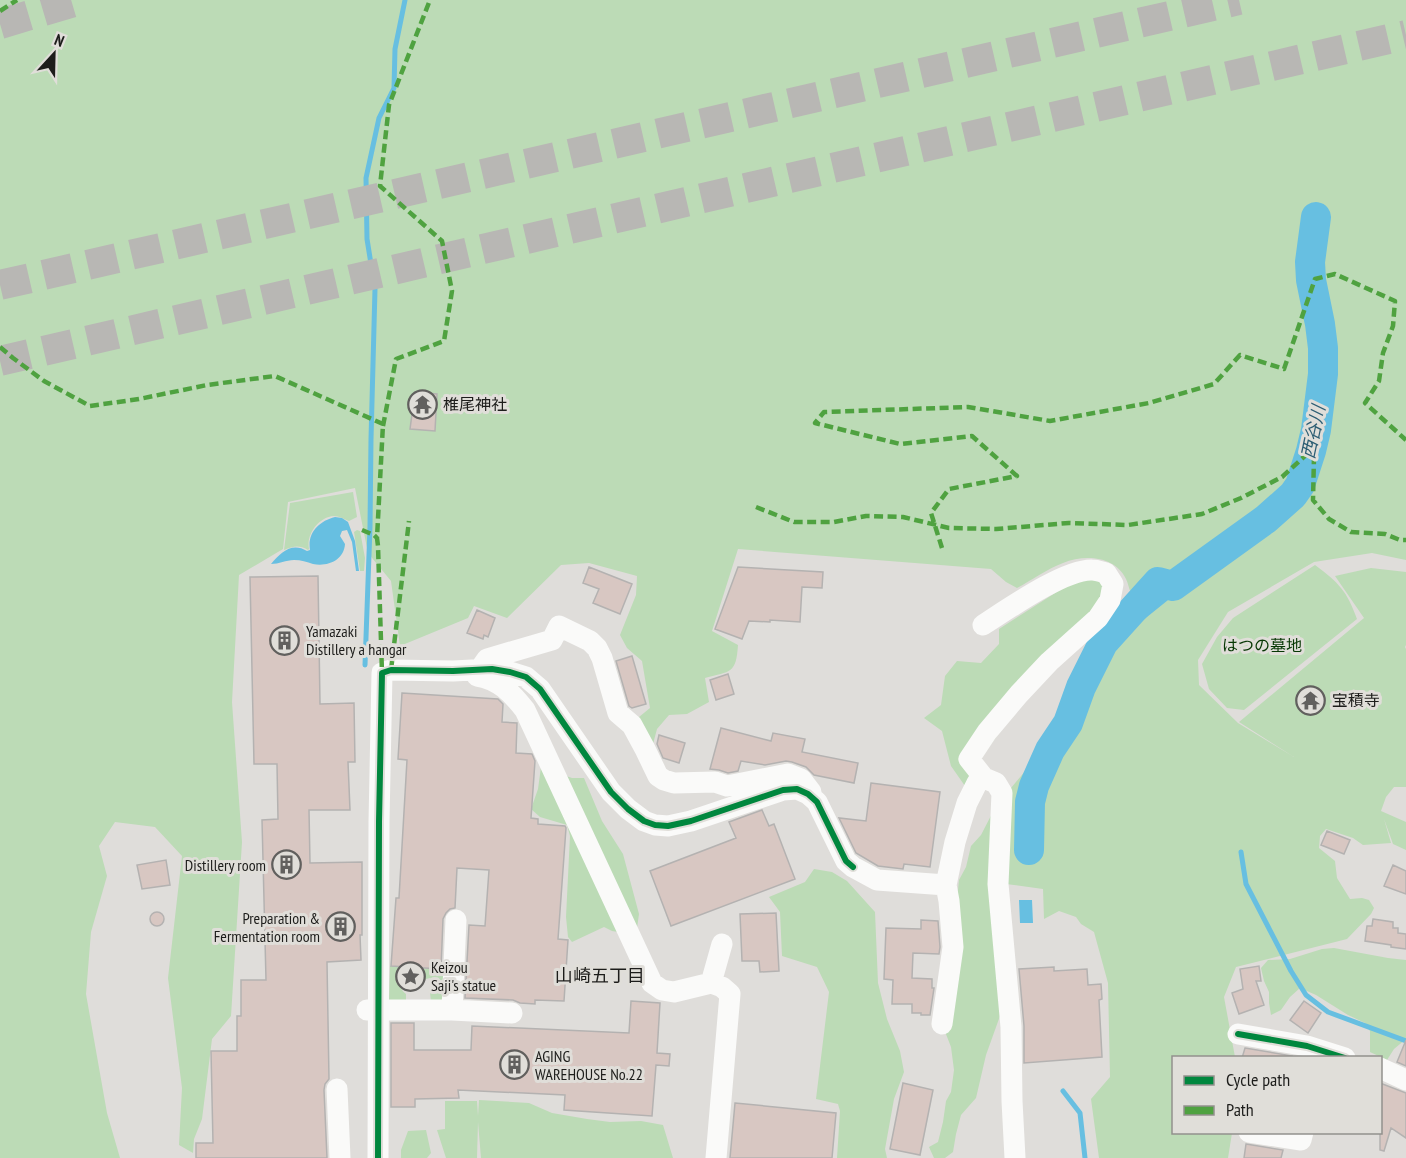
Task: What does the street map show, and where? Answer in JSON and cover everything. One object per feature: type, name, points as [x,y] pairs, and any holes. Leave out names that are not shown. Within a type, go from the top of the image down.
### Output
[{"type":"street","points":[[983,625],[1056,580],[1078,572],[1093,570],[1106,573],[1113,584],[1110,600],[1098,618],[1042,670],[1002,712],[969,759],[984,778],[996,783],[1002,793],[998,884],[1011,1027],[1011,1101],[1015,1158]]},
{"type":"street","points":[[480,669],[487,659],[552,640],[559,626],[590,641],[597,648],[618,713],[632,725],[658,776],[674,783],[715,782],[727,786],[788,774],[801,778],[817,802],[846,861],[854,867],[877,879],[946,885]]},
{"type":"street","points":[[378,1158],[372,1011],[382,673],[392,670],[492,669],[525,677],[540,689],[611,792],[644,821],[656,825],[668,826],[691,821],[783,790],[797,789],[808,794],[817,802]]},
{"type":"street","points":[[453,671],[482,676],[502,685],[525,710],[652,983],[662,990],[674,992],[711,983],[722,987],[730,994],[716,1158]]},
{"type":"street","points":[[942,1024],[953,947],[946,885],[955,842],[967,803],[977,783],[984,778]]},
{"type":"street","points":[[452,1010],[456,920]]},
{"type":"street","points":[[711,983],[722,944]]},
{"type":"street","points":[[372,1011],[452,1010],[512,1013]]},
{"type":"street","points":[[1238,1034],[1307,1046],[1332,1056]]},
{"type":"street","points":[[1382,1069],[1406,1080]]},
{"type":"street","points":[[337,1089],[340,1158]]},
{"type":"street","points":[[1262,1134],[1301,1140],[1303,1134]]},
{"type":"green space","points":[[0,0],[1406,0],[1406,560],[1372,553],[1314,562],[1228,612],[1198,660],[1199,685],[1238,723],[1294,757],[1239,722],[1364,618],[1335,576],[1371,568],[1406,572],[1406,787],[1394,787],[1386,797],[1381,811],[1406,822],[1406,850],[1393,844],[1384,819],[1391,843],[1363,845],[1353,838],[1326,829],[1320,836],[1319,848],[1335,861],[1337,878],[1350,899],[1369,900],[1374,908],[1371,914],[1347,939],[1236,967],[1224,997],[1235,1056],[1172,1056],[1172,1134],[1232,1134],[1228,1158],[1099,1158],[1091,1099],[1110,1077],[1108,983],[1094,932],[1081,924],[1076,917],[1059,911],[1044,919],[1043,889],[1006,884],[1007,819],[1011,788],[1072,715],[1082,698],[1094,652],[1124,609],[1131,593],[1126,579],[1115,566],[1099,559],[1072,560],[1051,568],[1017,588],[991,569],[738,549],[712,631],[738,645],[734,666],[726,672],[705,678],[709,702],[687,714],[669,715],[657,729],[653,744],[644,733],[639,717],[650,708],[642,661],[627,648],[620,635],[636,595],[637,576],[589,563],[561,565],[507,618],[474,606],[468,618],[400,646],[391,581],[368,553],[355,488],[288,502],[283,549],[239,575],[232,702],[242,842],[231,1016],[212,1039],[202,1119],[194,1139],[193,1153],[179,1145],[182,1088],[168,978],[182,856],[155,827],[115,822],[99,846],[107,876],[91,932],[86,994],[107,1113],[120,1158],[0,1158]]},
{"type":"green space","points":[[353,492],[357,517],[349,521],[336,516],[328,517],[314,528],[309,538],[308,550],[296,547],[284,550],[290,503]]},
{"type":"green space","points":[[360,531],[365,558],[364,571],[360,571],[354,532]]},
{"type":"green space","name":"はつの墓地","points":[[1315,565],[1341,588],[1350,601],[1357,619],[1244,710],[1227,708],[1209,689],[1202,664],[1217,637],[1233,618]]},
{"type":"green space","points":[[1091,577],[1101,580],[1104,586],[1103,597],[1076,627],[970,773],[965,786],[951,766],[942,731],[924,718],[941,705],[945,676],[957,661],[981,663],[999,644],[999,629],[1063,588]]},
{"type":"green space","points":[[541,767],[572,778],[584,778],[602,821],[623,854],[639,914],[636,935],[612,931],[604,927],[572,942],[568,937],[566,917],[570,836],[567,825],[540,817],[531,809],[538,789]]},
{"type":"green space","points":[[998,802],[1000,1016],[986,1055],[976,1098],[961,1115],[953,1152],[945,1158],[934,1158],[929,1147],[938,1142],[946,1101],[951,1092],[954,1070],[951,1047],[944,1029],[959,880],[966,867],[971,846],[981,835]]},
{"type":"green space","points":[[814,869],[832,872],[847,881],[875,912],[878,983],[887,1019],[900,1051],[904,1072],[894,1099],[885,1149],[887,1158],[837,1158],[840,1111],[838,1104],[816,1099],[829,992],[817,967],[782,956],[780,912],[769,897],[805,882]]},
{"type":"green space","points":[[1334,948],[1406,960],[1406,1039],[1394,1049],[1387,1060],[1370,1052],[1370,1031],[1365,1023],[1300,988],[1281,1010],[1271,1015],[1269,992],[1261,968],[1268,960],[1290,959],[1322,949]]},
{"type":"green space","points":[[390,966],[449,970],[448,994],[442,1000],[431,1001],[430,993],[435,991],[437,984],[440,983],[430,978],[417,983],[417,974],[400,974],[400,985],[406,994],[406,1001],[389,1001]]},
{"type":"green space","points":[[479,1100],[529,1103],[552,1113],[587,1119],[610,1122],[641,1121],[663,1125],[673,1158],[481,1158],[478,1122],[477,1158],[446,1158],[437,1130],[445,1129],[445,1101],[477,1101],[478,1116]]},
{"type":"green space","points":[[426,1130],[431,1153],[427,1158],[401,1158],[401,1150],[408,1131]]},
{"type":"water","points":[[335,517],[348,522],[355,541],[359,571],[356,571],[352,542],[347,530],[342,531],[340,536],[345,544],[344,550],[334,561],[319,565],[294,560],[271,564],[283,552],[292,548],[310,550],[310,538],[315,529],[324,521]]},
{"type":"water","points":[[1019,900],[1032,900],[1033,923],[1020,923]]},
{"type":"building","points":[[415,392],[437,394],[435,431],[410,429]]},
{"type":"building","points":[[589,567],[632,584],[620,614],[593,603],[599,589],[583,583]]},
{"type":"building","points":[[738,567],[823,572],[822,588],[802,587],[800,622],[749,621],[742,639],[715,629]]},
{"type":"building","points":[[318,576],[320,704],[354,703],[355,762],[348,762],[350,810],[309,810],[310,863],[362,862],[361,960],[327,962],[329,1079],[324,1090],[327,1158],[196,1158],[196,1143],[213,1143],[211,1051],[237,1051],[237,1016],[241,1016],[241,980],[266,980],[262,820],[278,819],[277,764],[254,764],[250,577]]},
{"type":"building","points":[[477,610],[495,618],[488,637],[484,635],[483,639],[467,633]]},
{"type":"building","points":[[632,656],[646,704],[632,708],[629,706],[616,661]]},
{"type":"building","points":[[728,674],[734,694],[716,700],[710,680]]},
{"type":"building","points":[[402,693],[498,699],[503,704],[502,722],[517,723],[516,753],[532,754],[535,761],[531,818],[538,819],[538,824],[565,826],[566,828],[558,939],[568,940],[564,1001],[535,1000],[535,1004],[513,1000],[465,998],[469,925],[485,926],[489,870],[457,868],[455,908],[450,909],[443,919],[441,969],[391,966],[396,898],[399,898],[407,760],[398,759]]},
{"type":"building","points":[[721,728],[771,741],[773,733],[805,739],[802,752],[858,763],[854,783],[814,775],[806,767],[786,761],[765,765],[741,761],[738,771],[728,773],[710,769]]},
{"type":"building","points":[[659,735],[685,743],[679,763],[663,758],[657,744]]},
{"type":"building","points":[[871,783],[940,792],[930,867],[904,864],[903,869],[878,866],[856,853],[839,818],[866,821]]},
{"type":"building","points":[[762,810],[769,826],[774,824],[795,879],[671,926],[650,871],[736,838],[729,822]]},
{"type":"building","points":[[1327,831],[1350,840],[1344,854],[1321,845]]},
{"type":"building","points":[[166,860],[170,885],[142,889],[137,865]]},
{"type":"building","points":[[1393,865],[1406,871],[1406,894],[1384,886]]},
{"type":"building","points":[[157,912],[162,914],[164,919],[162,924],[157,926],[152,924],[150,919],[152,914]]},
{"type":"building","points":[[776,913],[779,971],[760,972],[759,961],[742,961],[740,914]]},
{"type":"building","points":[[1373,919],[1393,922],[1393,928],[1398,928],[1398,933],[1406,934],[1406,949],[1365,941],[1367,926],[1372,926]]},
{"type":"building","points":[[921,920],[938,921],[939,954],[913,953],[912,978],[932,979],[932,988],[934,988],[930,1015],[912,1013],[912,1004],[892,1004],[893,980],[884,979],[886,928],[921,929]]},
{"type":"building","points":[[1259,966],[1261,981],[1256,981],[1264,1005],[1239,1014],[1232,993],[1243,989],[1240,969]]},
{"type":"building","points":[[1054,967],[1054,971],[1087,969],[1088,985],[1101,984],[1102,999],[1099,1000],[1102,1057],[1024,1063],[1024,1026],[1019,969]]},
{"type":"building","points":[[631,1001],[660,1003],[657,1053],[670,1054],[669,1066],[656,1065],[652,1116],[564,1110],[565,1095],[458,1090],[459,1098],[415,1099],[415,1107],[391,1107],[391,1023],[414,1023],[414,1050],[471,1050],[472,1026],[629,1033]]},
{"type":"building","points":[[1304,1001],[1321,1013],[1308,1033],[1290,1020]]},
{"type":"building","points":[[1406,1040],[1406,1066],[1397,1062]]},
{"type":"building","points":[[1245,1048],[1292,1056],[1243,1056]]},
{"type":"building","points":[[903,1083],[933,1090],[920,1155],[890,1149]]},
{"type":"building","points":[[1382,1084],[1406,1093],[1406,1138],[1391,1128],[1384,1151],[1380,1150]]},
{"type":"building","points":[[735,1103],[836,1113],[832,1158],[730,1158]]},
{"type":"building","points":[[1246,1144],[1283,1150],[1281,1158],[1244,1158]]},
{"type":"waterway","points":[[365,665],[375,289],[367,239],[366,178],[379,118],[394,88],[395,49],[405,0]]},
{"type":"waterway","name":"西谷川","points":[[1029,850],[1030,802],[1034,786],[1050,750],[1068,723],[1081,687],[1103,643],[1158,582],[1173,586],[1266,519],[1293,495],[1300,485],[1316,430],[1323,374],[1323,348],[1310,262],[1316,217]]},
{"type":"waterway","name":"西谷川","points":[[1098,652],[1169,596],[1173,586]]},
{"type":"waterway","points":[[1241,852],[1246,884],[1306,995],[1328,1012],[1406,1041]]},
{"type":"waterway","points":[[1063,1091],[1080,1113],[1085,1158]]},
{"type":"tunnel","points":[[0,24],[81,0]]},
{"type":"tunnel","points":[[0,285],[1239,0]]},
{"type":"tunnel","points":[[0,361],[1406,35]]},
{"type":"marked path","points":[[0,11],[17,0]]},
{"type":"marked path","points":[[383,426],[396,359],[444,341],[452,291],[442,241],[380,186],[389,105],[430,0]]},
{"type":"marked path","points":[[942,548],[931,513],[949,489],[1017,476],[972,436],[900,444],[815,423],[824,412],[968,407],[1050,421],[1149,403],[1214,384],[1240,355],[1284,369],[1315,279],[1335,274],[1395,301],[1393,326],[1383,353],[1379,381],[1365,403],[1406,440]]},
{"type":"marked path","points":[[0,347],[44,381],[90,406],[207,385],[275,376],[383,424],[377,538],[382,673]]},
{"type":"marked path","points":[[756,507],[794,522],[834,522],[866,516],[903,517],[949,528],[996,529],[1069,523],[1128,525],[1202,514],[1241,498],[1282,477],[1307,454],[1314,456],[1313,500],[1329,519],[1351,532],[1385,534],[1406,540]]},
{"type":"marked path","points":[[391,670],[409,521]]},
{"type":"marked path","points":[[362,530],[377,538]]},
{"type":"cycle path","points":[[378,1158],[382,673],[391,670],[492,669],[526,677],[540,689],[611,792],[644,821],[668,826],[691,821],[783,790],[797,789],[808,794],[817,802],[846,861],[853,867]]},
{"type":"cycle path","points":[[1238,1034],[1307,1046],[1339,1056]]},
{"type":"place","name":"椎尾神社","points":[[422,404]]},
{"type":"place","name":"Yamazaki Distillery a hangar","points":[[285,640]]},
{"type":"place","name":"宝積寺","points":[[1311,700]]},
{"type":"place","name":"Distillery room","points":[[287,865]]},
{"type":"place","name":"Preparation & Fermentation room","points":[[341,927]]},
{"type":"place","name":"Keizou Saji's statue","points":[[410,976]]},
{"type":"place","name":"AGING WAREHOUSE No.22","points":[[514,1065]]},
{"type":"district","name":"山崎五丁目","points":[[600,975]]}]
